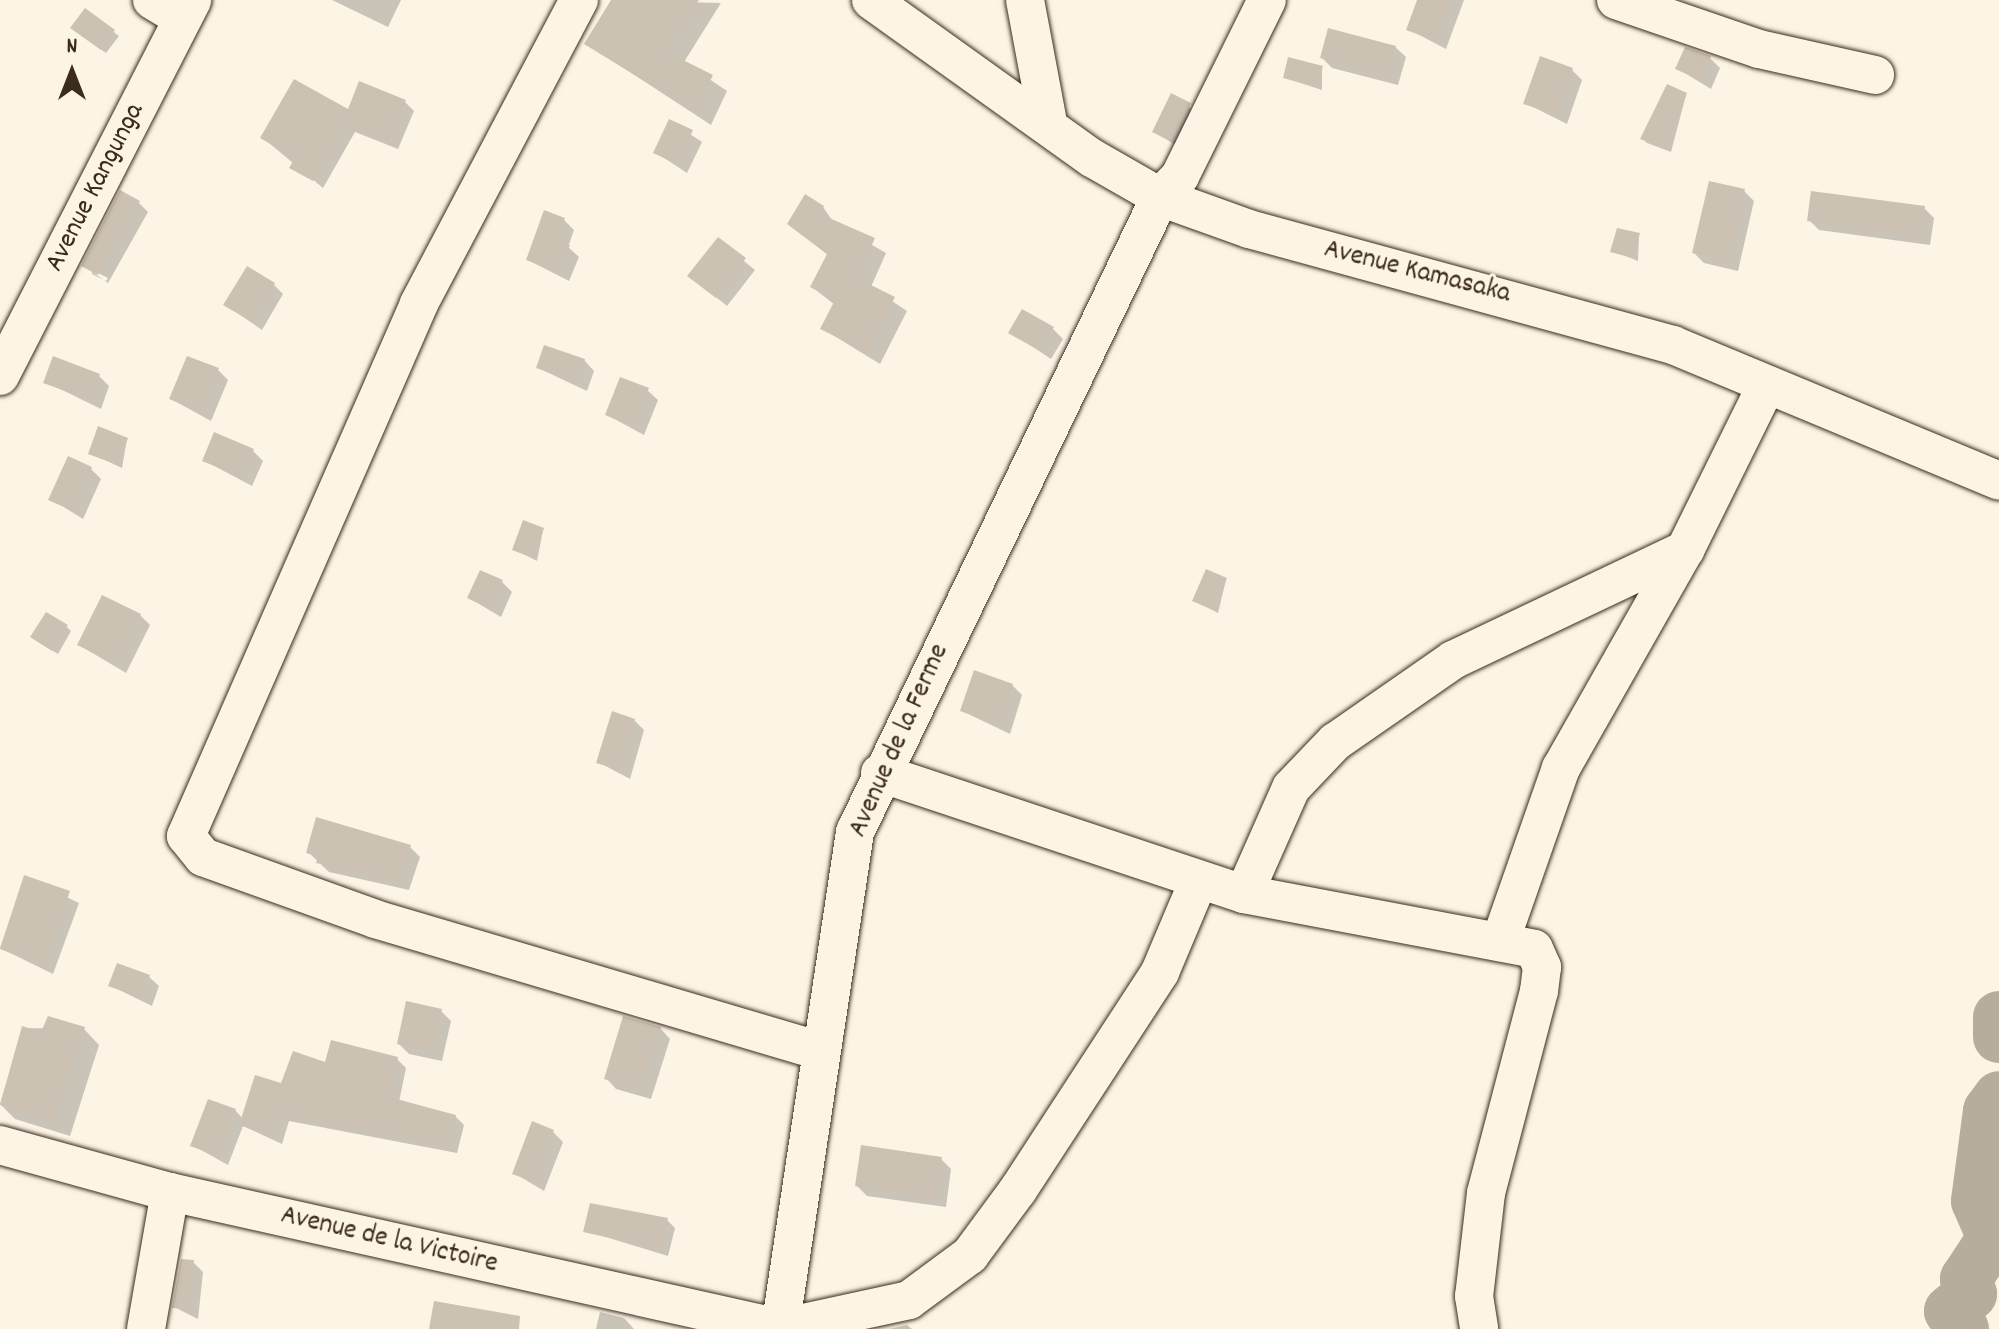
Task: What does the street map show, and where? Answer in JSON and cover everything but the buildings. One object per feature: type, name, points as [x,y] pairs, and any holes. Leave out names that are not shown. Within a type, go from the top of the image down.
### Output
[{"type":"street","points":[[579,0],[419,304],[186,836],[203,857],[375,919],[820,1051]]},
{"type":"street","name":"Avenue Kamasaka","points":[[871,0],[1160,197],[1249,229],[1658,340],[1999,481]]},
{"type":"street","points":[[1025,0],[1048,123]]},
{"type":"street","name":"Avenue de la Ferme","points":[[780,1328],[848,864],[880,773],[1160,197],[1180,176],[1267,0]]},
{"type":"street","points":[[1616,0],[1759,49],[1875,75]]},
{"type":"street","name":"Avenue Kangunga","points":[[0,376],[176,6]]},
{"type":"street","points":[[1500,942],[1561,768],[1685,550],[1766,386]]},
{"type":"street","points":[[1244,894],[1291,788],[1347,732],[1453,660],[1685,550]]},
{"type":"street","points":[[880,773],[937,797],[1152,860],[1198,882],[1244,894],[1534,949],[1542,967],[1494,1144],[1474,1296],[1479,1329]]},
{"type":"street","points":[[780,1328],[909,1300],[970,1255],[1160,972],[1198,882]]},
{"type":"street","name":"Avenue de la Victoire","points":[[0,1145],[170,1192],[780,1328]]},
{"type":"street","points":[[146,1329],[170,1192]]},
{"type":"waterway","points":[[1999,1017],[1999,1037]]},
{"type":"waterway","points":[[1963,1329],[1950,1311],[1971,1294],[1966,1279],[1993,1238],[1977,1201],[1989,1111],[1999,1097]]}]
